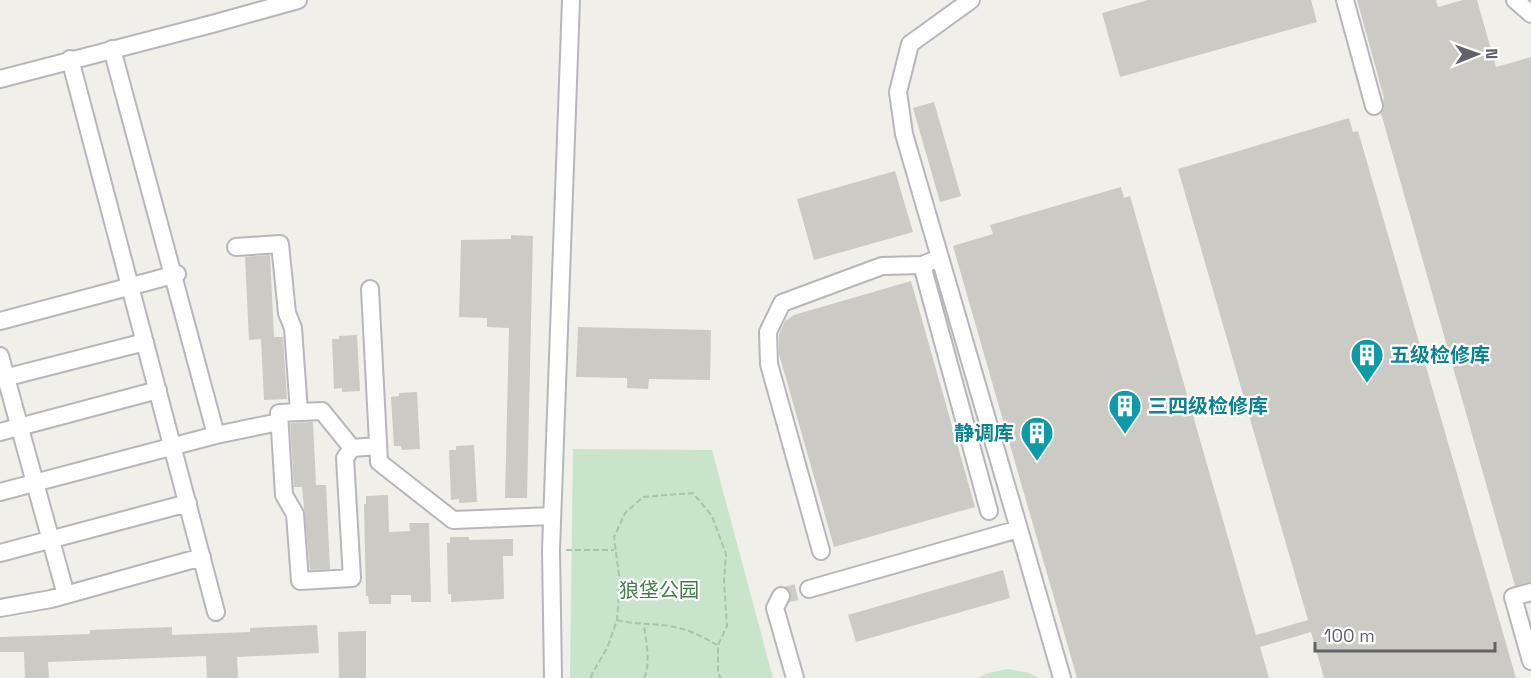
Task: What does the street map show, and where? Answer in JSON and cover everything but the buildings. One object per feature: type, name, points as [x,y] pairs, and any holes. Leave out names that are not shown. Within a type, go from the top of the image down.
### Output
[{"type":"street","points":[[0,78],[298,0]]},
{"type":"street","points":[[553,678],[551,550],[571,0]]},
{"type":"street","points":[[971,0],[910,45],[898,92],[904,134],[1062,678]]},
{"type":"street","points":[[1345,0],[1374,106]]},
{"type":"street","points":[[1515,0],[1531,14]]},
{"type":"street","points":[[112,49],[175,275],[216,435]]},
{"type":"street","points":[[70,59],[216,612]]},
{"type":"street","points":[[236,247],[280,244],[287,312],[293,328],[299,412]]},
{"type":"street","points":[[822,551],[769,364],[768,332],[782,303],[882,266],[922,265],[940,258]]},
{"type":"street","points":[[922,265],[989,511]]},
{"type":"street","points":[[0,321],[175,275]]},
{"type":"street","points":[[370,289],[379,462],[453,520],[552,516]]},
{"type":"street","points":[[3,378],[145,342]]},
{"type":"street","points":[[0,356],[3,378],[20,427],[66,595]]},
{"type":"street","points":[[0,432],[158,390]]},
{"type":"street","points":[[322,411],[352,448],[345,458],[352,578],[300,581],[295,514],[284,495],[279,413],[322,411]]},
{"type":"street","points":[[0,492],[216,435],[279,422]]},
{"type":"street","points":[[352,448],[378,446]]},
{"type":"street","points":[[0,553],[188,503]]},
{"type":"street","points":[[809,589],[1019,529]]},
{"type":"street","points":[[0,608],[66,595],[202,557]]},
{"type":"street","points":[[1531,592],[1513,597],[1531,661]]},
{"type":"street","points":[[781,596],[775,608],[795,678]]},
{"type":"path","points":[[591,678],[608,646],[617,620],[620,584],[614,537],[625,513],[643,497],[693,493],[712,516],[726,554],[724,581],[728,626],[718,645],[718,673],[721,678]]},
{"type":"path","points":[[551,550],[614,550]]},
{"type":"path","points":[[617,620],[644,625],[671,626],[691,631],[718,645]]},
{"type":"path","points":[[644,625],[647,653],[644,678]]},
{"type":"green space","name":"狼垡公园","points":[[573,449],[712,450],[773,678],[570,678]]},
{"type":"green space","points":[[1008,669],[1029,673],[1039,678],[978,678],[988,673]]},
{"type":"tunnel","points":[[781,596],[809,589]]},
{"type":"place","name":"五级检修库","points":[[1367,384]]},
{"type":"place","name":"三四级检修库","points":[[1125,435]]},
{"type":"place","name":"静调库","points":[[1037,462]]}]
